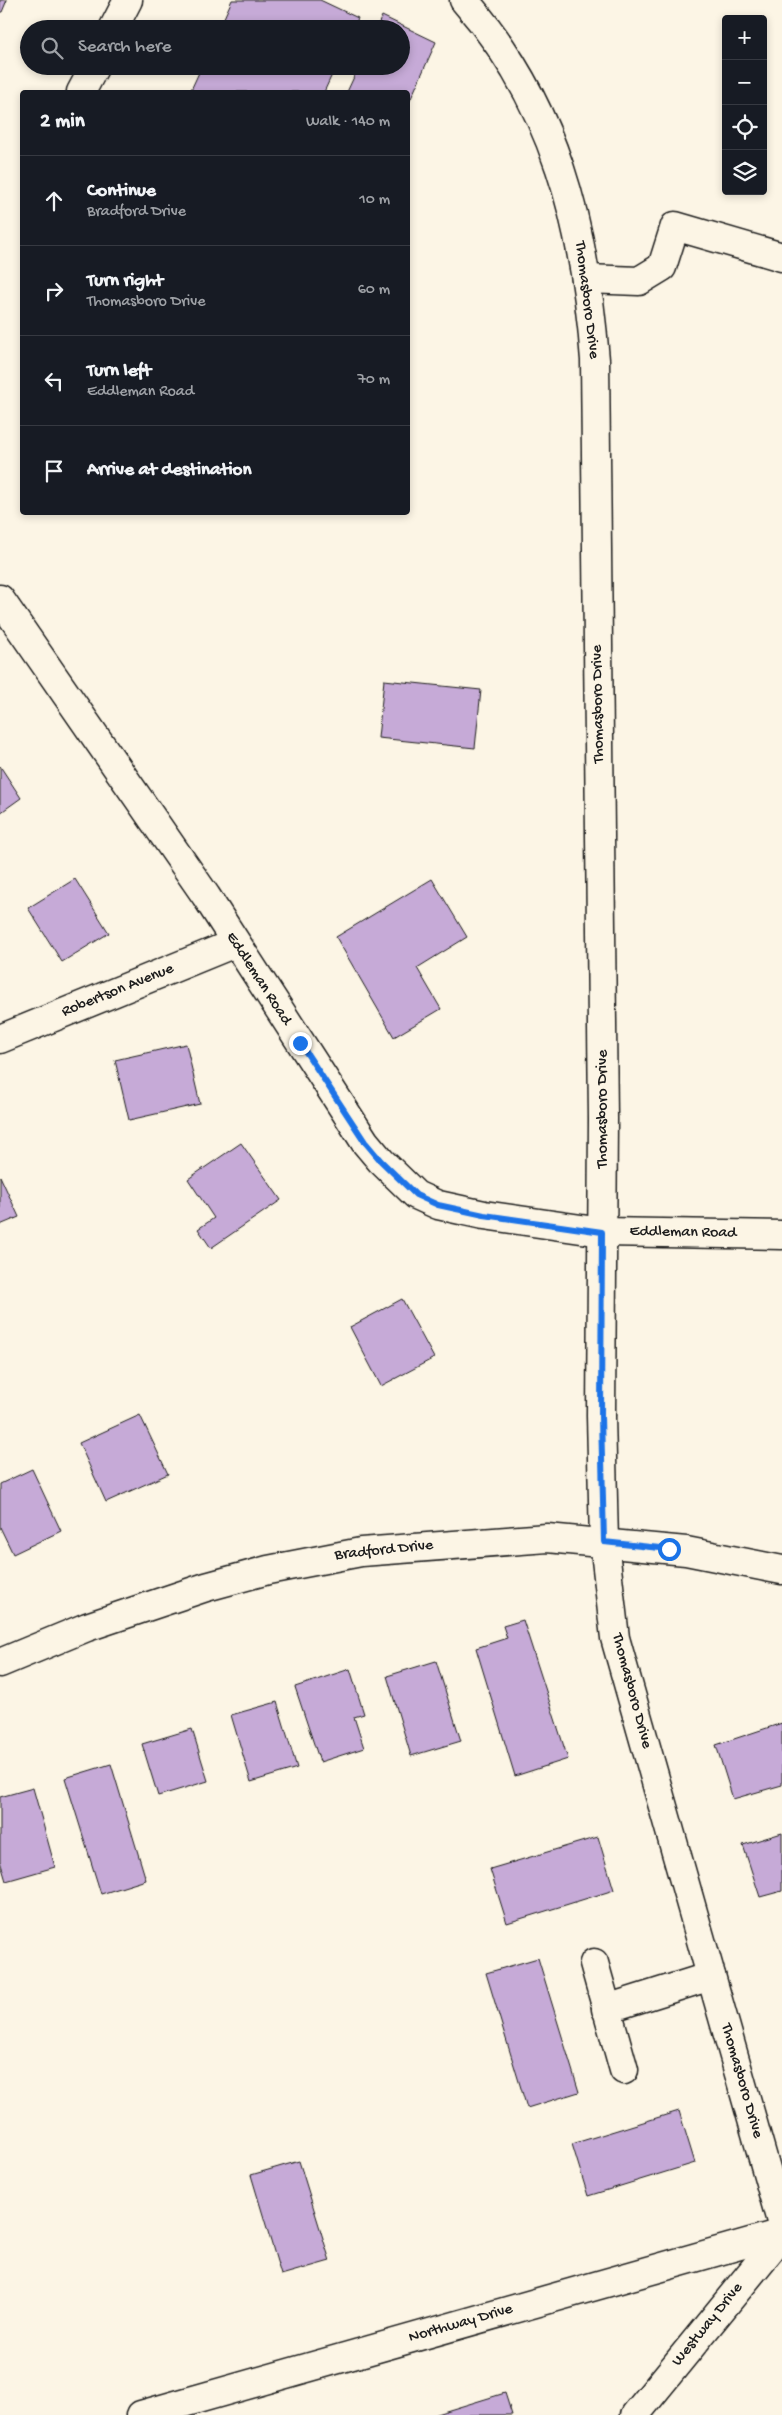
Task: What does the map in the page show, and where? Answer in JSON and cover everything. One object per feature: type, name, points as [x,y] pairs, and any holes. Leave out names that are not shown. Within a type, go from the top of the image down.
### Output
[{"type":"street","points":[[118,20],[128,0]]},
{"type":"street","name":"Thomasboro Drive","points":[[464,0],[499,44],[524,83],[555,151],[576,221],[591,316],[594,360],[603,1062],[601,1416],[604,1542],[615,1638],[782,2225]]},
{"type":"street","points":[[82,90],[90,75]]},
{"type":"street","points":[[586,279],[638,281],[662,267],[675,226],[782,257]]},
{"type":"street","name":"Eddleman Road","points":[[0,599],[206,896],[365,1142],[381,1161],[416,1195],[438,1205],[484,1215],[602,1232],[782,1234]]},
{"type":"street","name":"Robertson Avenue","points":[[0,1039],[235,943]]},
{"type":"street","name":"Bradford Drive","points":[[0,1663],[87,1627],[206,1587],[330,1556],[485,1541],[547,1538],[686,1551],[782,1570]]},
{"type":"street","points":[[594,1963],[624,2070]]},
{"type":"street","points":[[606,2008],[711,1976]]},
{"type":"street","name":"Northway Drive","points":[[141,2415],[782,2234]]},
{"type":"street","name":"Westway Drive","points":[[635,2415],[782,2234]]},
{"type":"building","points":[[0,0],[7,0],[2,12],[0,12]]},
{"type":"building","points":[[232,0],[320,0],[358,18],[357,20],[223,20]]},
{"type":"building","points":[[382,16],[390,20],[380,20]]},
{"type":"building","points":[[410,29],[436,42],[410,100],[410,90],[348,90],[355,75],[410,75]]},
{"type":"building","points":[[198,75],[332,75],[325,90],[191,90]]},
{"type":"building","points":[[384,680],[481,690],[475,748],[378,738]]},
{"type":"building","points":[[0,766],[21,798],[0,813]]},
{"type":"building","points":[[75,879],[109,933],[62,962],[28,908]]},
{"type":"building","points":[[432,879],[467,937],[417,968],[441,1009],[394,1037],[336,937]]},
{"type":"building","points":[[186,1044],[200,1104],[129,1120],[115,1060]]},
{"type":"building","points":[[241,1143],[281,1200],[211,1248],[198,1229],[214,1218],[188,1179]]},
{"type":"building","points":[[0,1176],[19,1217],[0,1225]]},
{"type":"building","points":[[402,1299],[434,1358],[381,1386],[350,1327]]},
{"type":"building","points":[[140,1415],[168,1474],[106,1502],[79,1443]]},
{"type":"building","points":[[32,1469],[61,1531],[13,1554],[0,1527],[0,1484]]},
{"type":"building","points":[[523,1620],[568,1759],[515,1776],[476,1648],[507,1638],[503,1626]]},
{"type":"building","points":[[436,1661],[461,1741],[411,1756],[387,1676]]},
{"type":"building","points":[[350,1669],[364,1714],[354,1717],[364,1748],[320,1762],[295,1687]]},
{"type":"building","points":[[277,1702],[297,1768],[251,1782],[231,1715]]},
{"type":"building","points":[[782,1723],[782,1785],[733,1799],[716,1745]]},
{"type":"building","points":[[192,1729],[208,1781],[158,1796],[142,1744]]},
{"type":"building","points":[[111,1764],[146,1880],[101,1894],[65,1778]]},
{"type":"building","points":[[33,1788],[55,1867],[6,1881],[0,1861],[0,1797]]},
{"type":"building","points":[[782,1833],[782,1891],[760,1897],[743,1845]]},
{"type":"building","points":[[598,1837],[614,1890],[507,1923],[490,1869]]},
{"type":"building","points":[[538,1958],[579,2092],[527,2108],[486,1973]]},
{"type":"building","points":[[679,2111],[695,2163],[588,2196],[572,2144]]},
{"type":"building","points":[[299,2161],[330,2261],[281,2275],[251,2175]]},
{"type":"building","points":[[505,2393],[512,2415],[433,2415]]},
{"type":"route","points":[[300,1043],[365,1142],[381,1161],[416,1195],[438,1205],[484,1215],[602,1232],[601,1416],[604,1542],[669,1549]]}]
